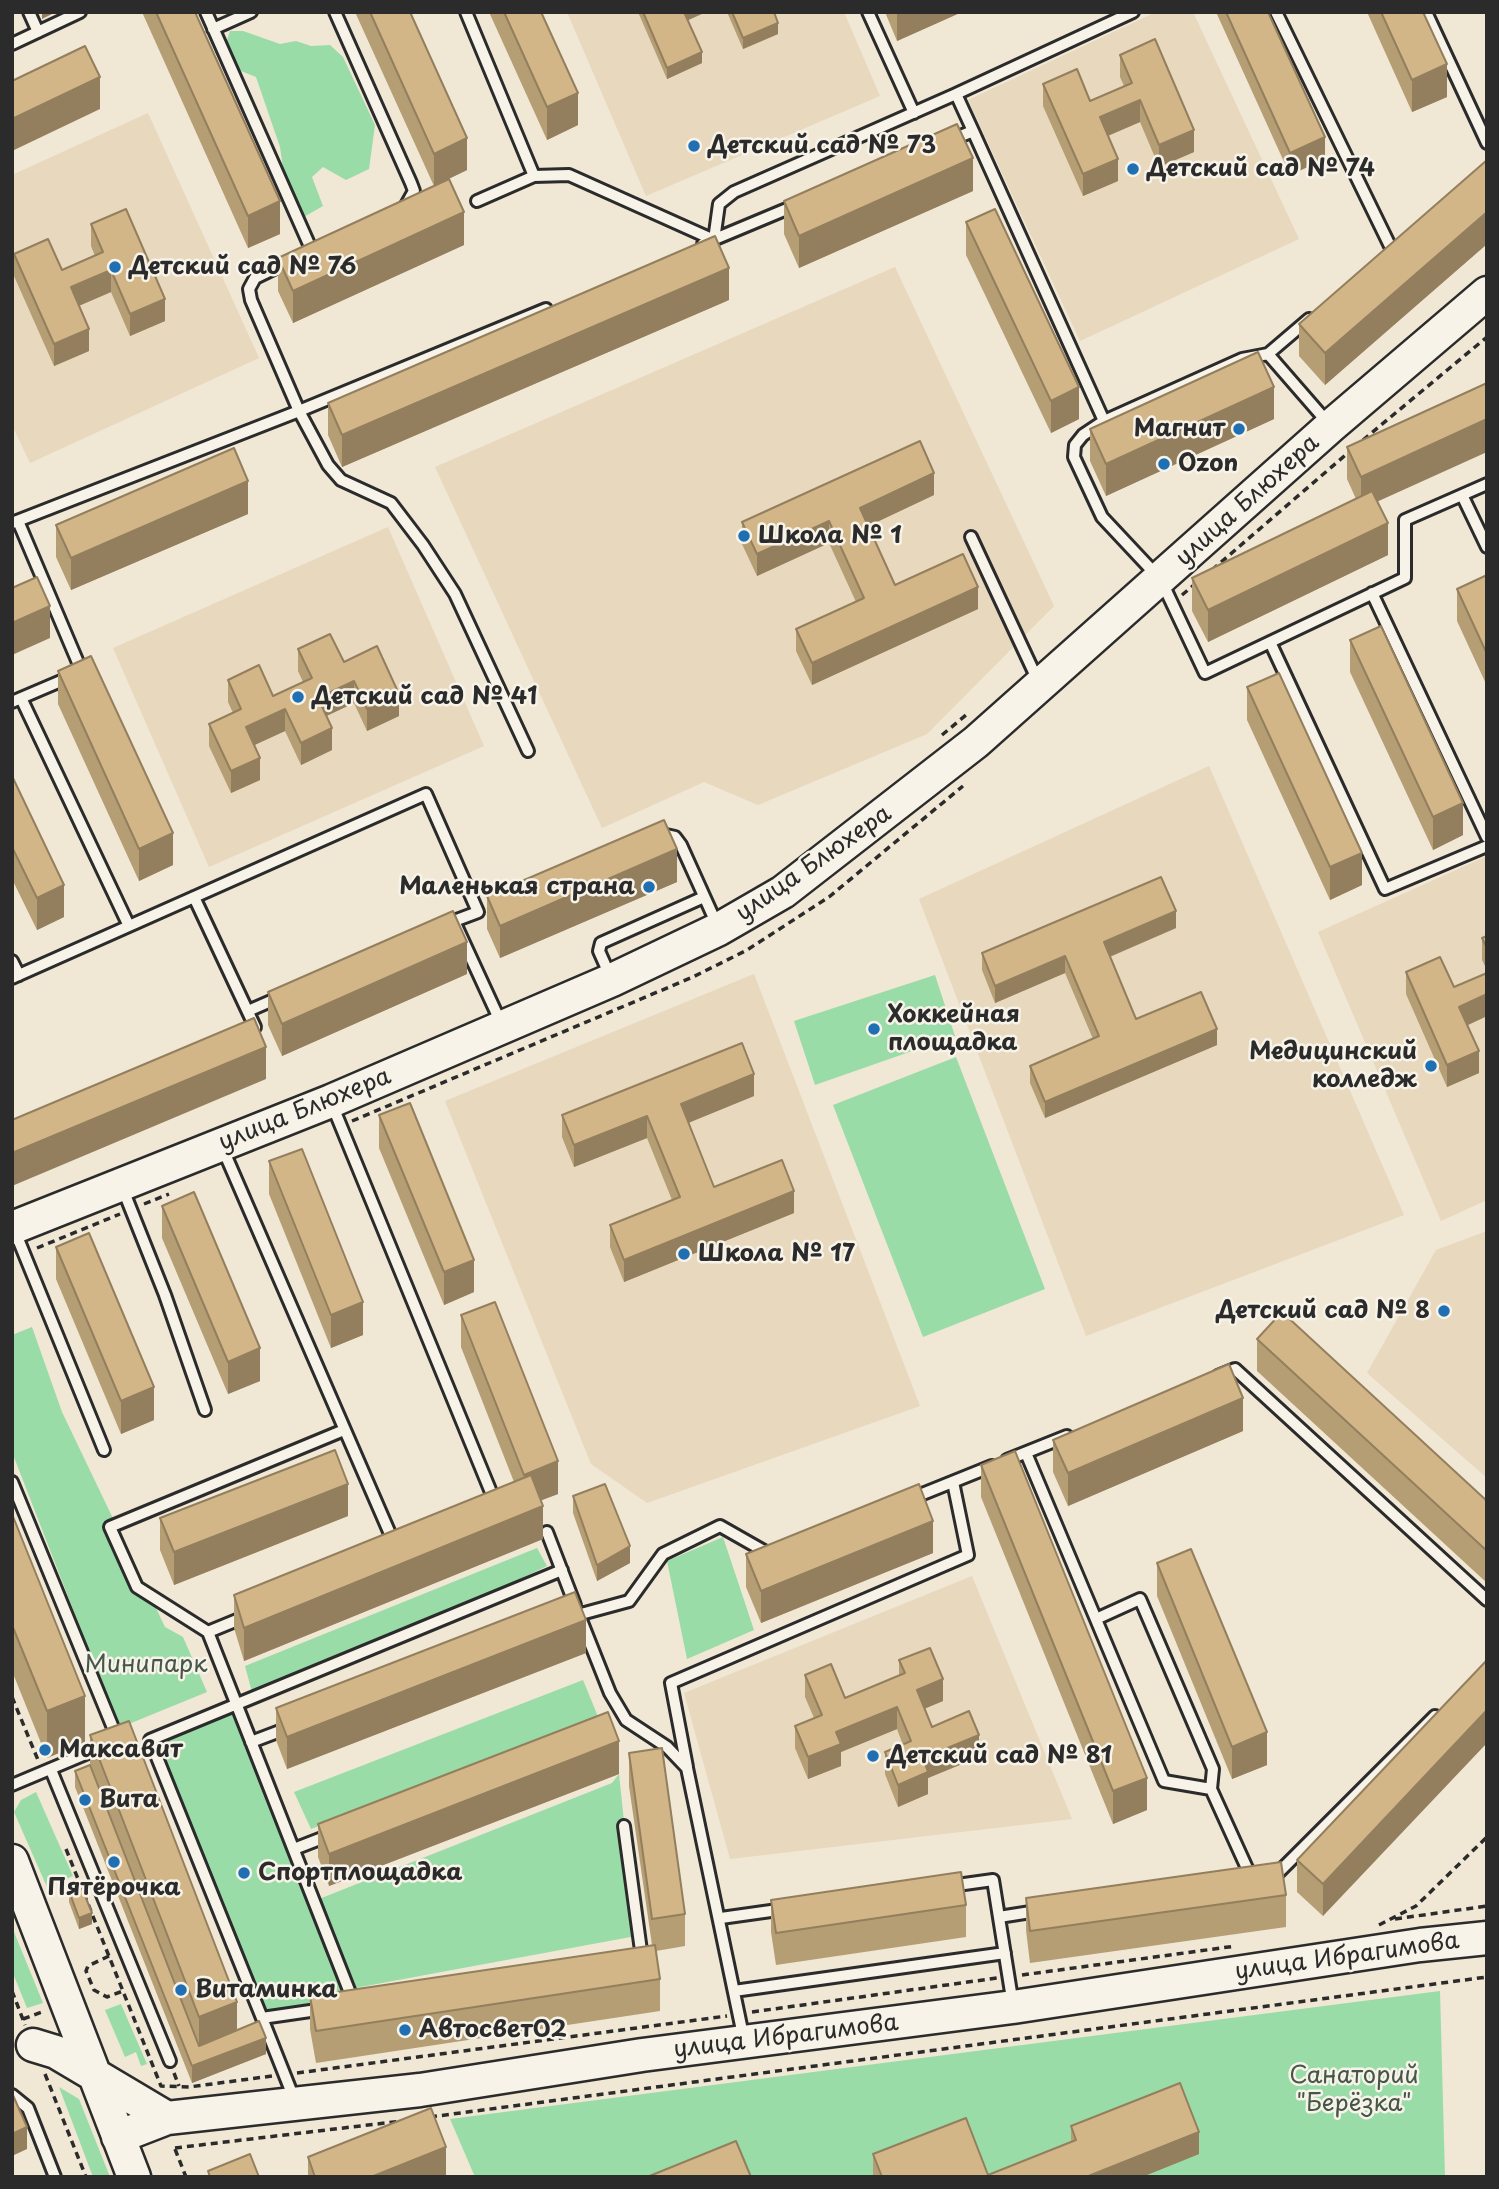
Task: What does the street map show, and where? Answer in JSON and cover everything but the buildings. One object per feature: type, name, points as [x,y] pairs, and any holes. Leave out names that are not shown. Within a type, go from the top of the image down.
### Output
[{"type":"street","name":"улица Блюхера","points":[[17,1236],[126,1197],[220,1144],[336,1113],[502,1026],[612,980],[719,929],[783,892],[881,819],[1040,686],[1166,592],[1331,426],[1487,293]]},
{"type":"street","points":[[12,1861],[54,2007],[55,2023],[27,2043]]},
{"type":"street","name":"улица Ибрагимова","points":[[118,2137],[169,2130],[296,2104],[424,2104],[642,2055],[742,2029],[1013,2007],[1420,1945],[1487,1938]]},
{"type":"street","points":[[54,2007],[95,2075],[134,2177]]},
{"type":"street","points":[[27,2043],[56,2052],[95,2075],[169,2130]]},
{"type":"lane","points":[[29,12],[38,32]]},
{"type":"lane","points":[[12,44],[80,12]]},
{"type":"lane","points":[[206,12],[312,251]]},
{"type":"lane","points":[[213,29],[251,12]]},
{"type":"lane","points":[[335,12],[414,191],[411,201],[392,214]]},
{"type":"lane","points":[[466,12],[534,176]]},
{"type":"lane","points":[[868,12],[914,113]]},
{"type":"lane","points":[[713,240],[719,204],[726,197],[1133,12]]},
{"type":"lane","points":[[1276,12],[1392,250]]},
{"type":"lane","points":[[1426,12],[1487,143]]},
{"type":"lane","points":[[956,94],[1104,421]]},
{"type":"lane","points":[[936,147],[972,131]]},
{"type":"lane","points":[[477,201],[534,176],[569,175],[713,240]]},
{"type":"lane","points":[[688,250],[800,204]]},
{"type":"lane","points":[[1382,258],[1403,241]]},
{"type":"lane","points":[[324,246],[255,278],[250,289],[251,300],[299,411],[328,465],[341,480],[391,503],[423,545],[455,594],[528,751]]},
{"type":"lane","points":[[129,926],[17,700],[82,672],[15,522],[299,411],[563,302]]},
{"type":"lane","points":[[1320,310],[1268,354],[1242,359],[1104,421],[1083,435],[1075,445],[1074,457],[1102,517],[1146,561],[1166,592],[1205,673],[1405,578],[1405,520],[1487,484]]},
{"type":"lane","points":[[1268,354],[1331,426]]},
{"type":"lane","points":[[1462,495],[1487,547]]},
{"type":"lane","points":[[971,537],[1040,686]]},
{"type":"lane","points":[[1372,593],[1487,837]]},
{"type":"lane","points":[[1270,642],[1385,889],[1487,846]]},
{"type":"lane","points":[[12,961],[16,977],[426,794],[478,912]]},
{"type":"lane","points":[[653,841],[666,835],[675,838],[719,929]]},
{"type":"lane","points":[[194,897],[255,1027],[243,1033]]},
{"type":"lane","points":[[612,980],[599,951],[601,943],[704,897]]},
{"type":"lane","points":[[442,927],[490,907]]},
{"type":"lane","points":[[454,921],[502,1026]]},
{"type":"lane","points":[[248,1011],[296,990]]},
{"type":"lane","points":[[336,1113],[499,1511],[486,1516]]},
{"type":"lane","points":[[220,1144],[399,1554]]},
{"type":"lane","points":[[126,1197],[165,1295],[205,1410]]},
{"type":"lane","points":[[17,1236],[104,1450]]},
{"type":"lane","points":[[1210,1379],[1235,1369],[1487,1600]]},
{"type":"lane","points":[[344,1430],[110,1527],[137,1587],[208,1632],[355,2005]]},
{"type":"lane","points":[[904,1502],[1075,1433]]},
{"type":"lane","points":[[1026,1453],[1164,1781],[1212,1789]]},
{"type":"lane","points":[[12,1482],[118,1740]]},
{"type":"lane","points":[[742,2029],[671,1683],[968,1555],[953,1482]]},
{"type":"lane","points":[[554,1624],[579,1614],[629,1601],[663,1554],[720,1525],[770,1555],[782,1550]]},
{"type":"lane","points":[[547,1532],[610,1693],[626,1720],[667,1747],[687,1768]]},
{"type":"lane","points":[[12,1786],[118,1740],[140,1738],[236,1704],[562,1570]]},
{"type":"lane","points":[[1096,1619],[1140,1599],[1213,1769],[1212,1789],[1251,1877]]},
{"type":"lane","points":[[208,1632],[259,1611]]},
{"type":"lane","points":[[1238,1879],[1278,1873],[1439,1711]]},
{"type":"lane","points":[[614,1725],[626,1720]]},
{"type":"lane","points":[[251,1742],[302,1722]]},
{"type":"lane","points":[[140,1738],[262,2018],[296,2104]]},
{"type":"lane","points":[[47,1772],[170,2061]]},
{"type":"lane","points":[[624,1826],[642,1957],[640,1967]]},
{"type":"lane","points":[[294,1849],[345,1829]]},
{"type":"lane","points":[[938,1888],[993,1880],[1013,2007]]},
{"type":"lane","points":[[721,1918],[803,1906]]},
{"type":"lane","points":[[999,1917],[1052,1908]]},
{"type":"lane","points":[[734,1991],[1004,1953]]},
{"type":"lane","points":[[262,2018],[368,2003]]},
{"type":"lane","points":[[12,2095],[28,2108],[55,2177]]},
{"type":"path","points":[[1361,442],[1487,337]]},
{"type":"path","points":[[1166,592],[1351,451]]},
{"type":"path","points":[[939,737],[971,711]]},
{"type":"path","points":[[336,1113],[693,977],[747,950],[829,897],[965,783]]},
{"type":"path","points":[[17,1236],[126,1197],[177,1191]]},
{"type":"path","points":[[12,1698],[47,1772]]},
{"type":"path","points":[[1393,1920],[1416,1906],[1487,1838]]},
{"type":"path","points":[[62,1840],[161,2086],[189,2087],[285,2074],[742,2029],[1008,1977],[1242,1945]]},
{"type":"path","points":[[1370,1928],[1393,1920],[1487,1906]]},
{"type":"path","points":[[108,1956],[88,1966],[86,1971],[94,1990],[107,1997],[123,1991]]},
{"type":"path","points":[[175,2148],[424,2104],[1487,1978]]},
{"type":"path","points":[[12,1991],[27,2043],[86,2177]]},
{"type":"path","points":[[27,2043],[54,2007]]},
{"type":"path","points":[[12,2016],[20,2013]]},
{"type":"path","points":[[169,2130],[186,2177]]},
{"type":"shaded area","name":"Детский сад № 73","points":[[567,12],[844,12],[880,96],[646,196]]},
{"type":"shaded area","name":"Детский сад № 74","points":[[1156,12],[1193,12],[1299,239],[1080,341],[968,100]]},
{"type":"shaded area","name":"Детский сад № 76","points":[[148,113],[259,358],[30,463],[12,425],[12,175]]},
{"type":"shaded area","name":"Школа № 1","points":[[895,267],[1054,606],[927,734],[758,805],[704,782],[602,828],[435,467]]},
{"type":"shaded area","name":"Детский сад № 41","points":[[388,527],[484,746],[209,867],[113,648]]},
{"type":"shaded area","points":[[1209,766],[1404,1215],[1086,1336],[919,899]]},
{"type":"shaded area","name":"Медицинский колледж","points":[[1487,856],[1487,1200],[1441,1221],[1318,932]]},
{"type":"shaded area","name":"Школа № 17","points":[[754,974],[920,1406],[647,1503],[591,1464],[445,1101]]},
{"type":"shaded area","name":"Детский сад № 8","points":[[1487,1231],[1487,1478],[1367,1373],[1436,1250]]},
{"type":"shaded area","name":"Детский сад № 81","points":[[972,1576],[1072,1819],[730,1859],[684,1693]]},
{"type":"green space","points":[[230,31],[243,31],[280,44],[296,41],[311,46],[330,45],[343,57],[375,125],[369,169],[346,180],[323,167],[312,177],[323,206],[302,218],[285,182],[280,147],[256,77],[231,67],[225,46]]},
{"type":"green space","name":"Хоккейная площадка","points":[[935,975],[955,1036],[815,1085],[794,1021]]},
{"type":"green space","points":[[956,1057],[1045,1289],[923,1337],[833,1105]]},
{"type":"green space","name":"Минипарк","points":[[32,1327],[62,1412],[165,1627],[183,1637],[207,1692],[119,1728],[12,1452],[12,1335]]},
{"type":"green space","points":[[723,1537],[754,1630],[687,1659],[667,1561]]},
{"type":"green space","points":[[537,1548],[547,1566],[466,1605],[252,1692],[245,1666]]},
{"type":"green space","points":[[583,1680],[599,1719],[311,1829],[294,1792]]},
{"type":"green space","points":[[233,1712],[347,2000],[266,2011],[159,1743]]},
{"type":"green space","points":[[619,1774],[636,1936],[355,1988],[319,1899],[612,1783]]},
{"type":"green space","points":[[36,1792],[73,1876],[47,1887],[14,1812],[21,1800]]},
{"type":"green space","points":[[12,1927],[43,2003],[27,2008],[12,1971]]},
{"type":"green space","name":"Санаторий \"Берёзка\"","points":[[1440,1991],[1445,2177],[475,2177],[450,2119]]},
{"type":"green space","points":[[121,2004],[147,2064],[141,2066],[136,2052],[125,2057],[105,2010]]},
{"type":"green space","points":[[59,2087],[79,2099],[110,2177],[93,2177]]},
{"type":"place","name":"Детский сад № 73","points":[[694,146]]},
{"type":"place","name":"Детский сад № 74","points":[[1133,169]]},
{"type":"place","name":"Детский сад № 76","points":[[115,267]]},
{"type":"place","name":"Магнит","points":[[1239,429]]},
{"type":"place","name":"Ozon","points":[[1164,464]]},
{"type":"place","name":"Школа № 1","points":[[744,536]]},
{"type":"place","name":"Детский сад № 41","points":[[298,697]]},
{"type":"place","name":"Маленькая страна","points":[[649,887]]},
{"type":"place","name":"Хоккейная площадка","points":[[874,1029]]},
{"type":"place","name":"Медицинский колледж","points":[[1431,1066]]},
{"type":"place","name":"Школа № 17","points":[[684,1254]]},
{"type":"place","name":"Детский сад № 8","points":[[1444,1311]]},
{"type":"place","name":"Максавит","points":[[45,1750]]},
{"type":"place","name":"Детский сад № 81","points":[[873,1756]]},
{"type":"place","name":"Вита","points":[[85,1800]]},
{"type":"place","name":"Пятёрочка","points":[[114,1862]]},
{"type":"place","name":"Спортплощадка","points":[[244,1873]]},
{"type":"place","name":"Витаминка","points":[[181,1990]]},
{"type":"place","name":"Автосвет02","points":[[405,2030]]}]
